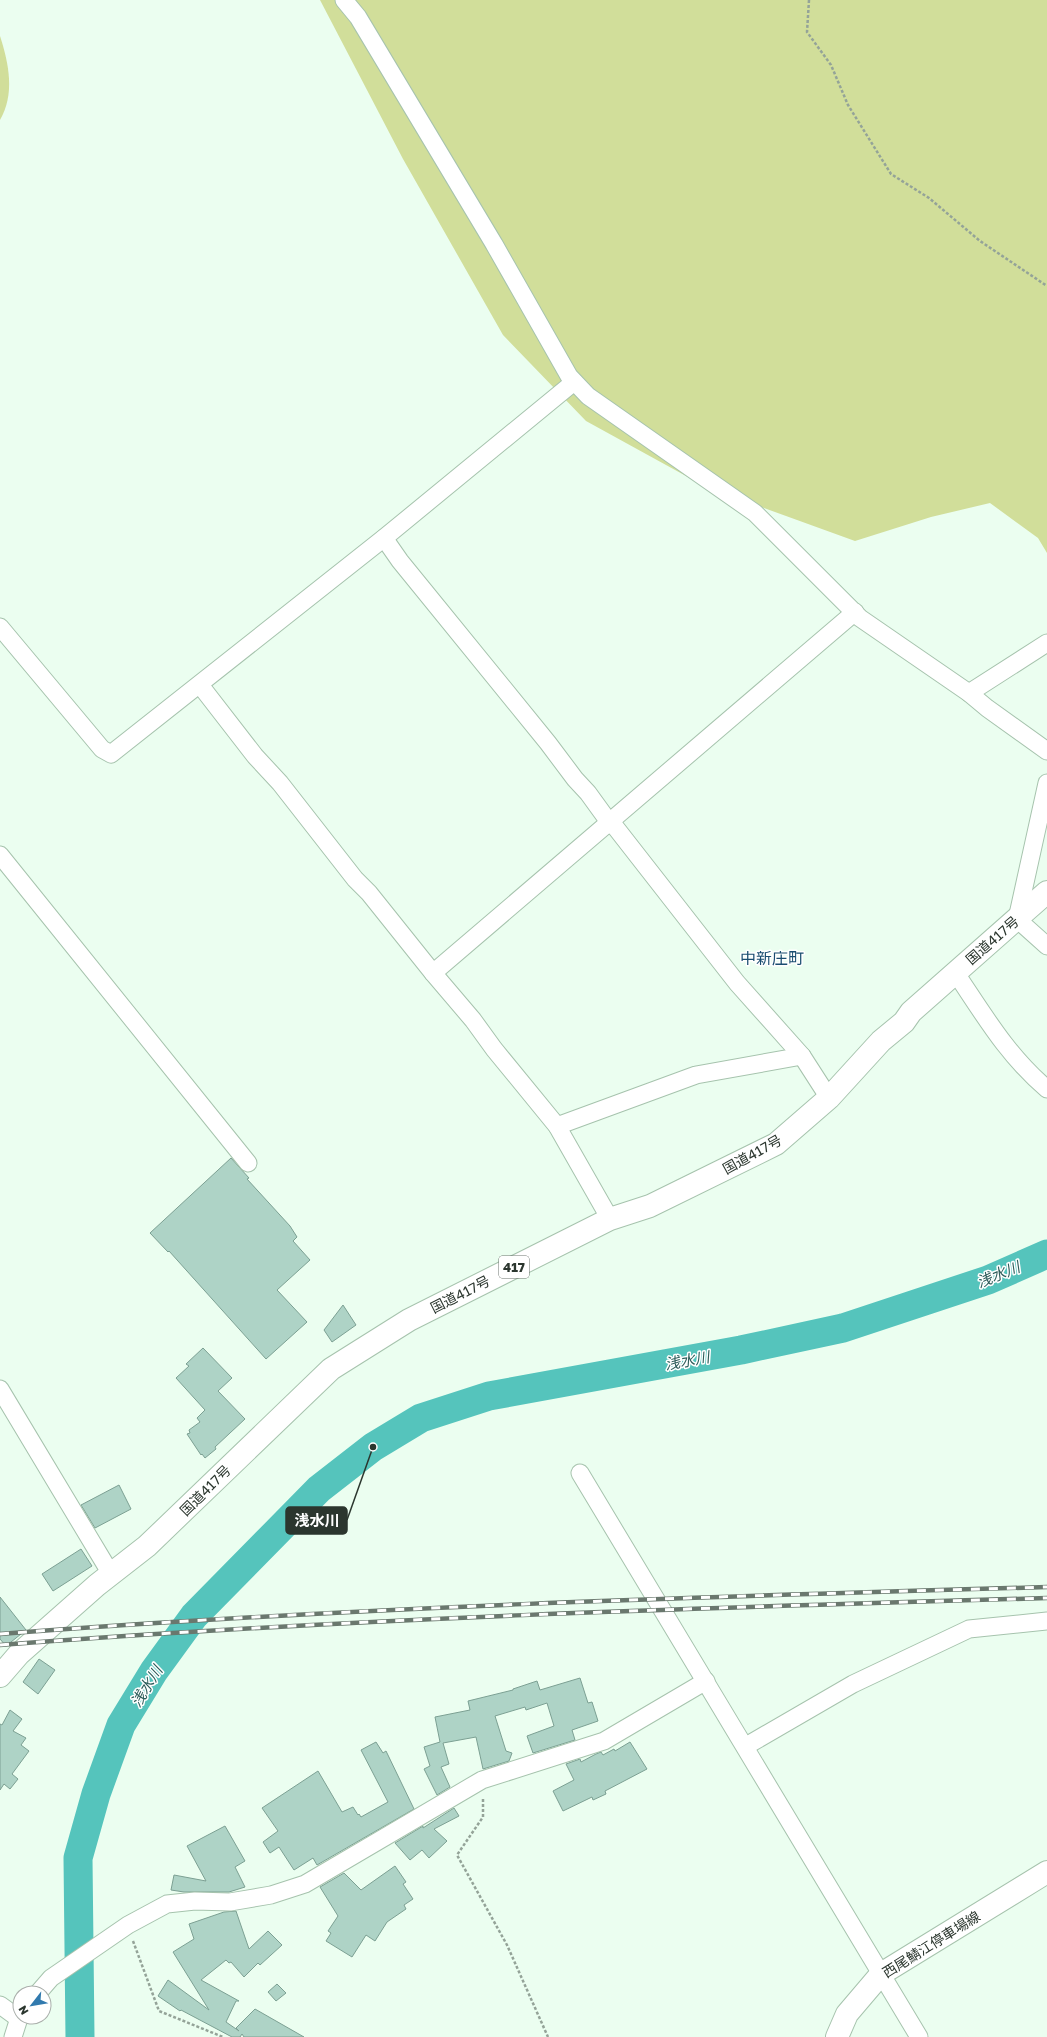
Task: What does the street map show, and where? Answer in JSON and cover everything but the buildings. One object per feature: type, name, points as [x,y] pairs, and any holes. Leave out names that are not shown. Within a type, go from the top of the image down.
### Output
[{"type":"main road","name":"国道417号","points":[[0,1676],[19,1654],[111,1574],[147,1546],[331,1369],[409,1320],[610,1219],[650,1206],[776,1144],[829,1098],[881,1041],[904,1022],[911,1012],[1047,892]]},
{"type":"main road","name":"西尾鯖江停車場線","points":[[837,2037],[847,2014],[881,1974],[1047,1872]]},
{"type":"street","points":[[344,0],[358,17],[574,382],[588,396],[755,513],[860,618],[969,693],[987,708],[1047,750]]},
{"type":"street","points":[[0,627],[102,749],[111,754],[384,538],[574,382]]},
{"type":"street","points":[[384,538],[400,561],[548,743],[609,822],[616,828],[737,983],[802,1056],[829,1098]]},
{"type":"street","points":[[433,973],[855,612]]},
{"type":"street","points":[[969,693],[1047,642]]},
{"type":"street","points":[[200,684],[255,756],[280,783],[433,973],[473,1020],[494,1049],[557,1126],[610,1219]]},
{"type":"street","points":[[1047,783],[1017,919],[1047,946]]},
{"type":"street","points":[[0,855],[248,1163]]},
{"type":"street","points":[[955,972],[1004,1045],[1027,1072],[1047,1089]]},
{"type":"street","points":[[557,1126],[696,1075],[802,1056]]},
{"type":"street","points":[[0,1389],[111,1574]]},
{"type":"street","points":[[580,1473],[746,1746],[919,2037]]},
{"type":"street","points":[[746,1746],[853,1684],[969,1629],[1047,1621]]},
{"type":"street","points":[[45,1985],[51,1978],[128,1925],[168,1904],[195,1901],[230,1902],[271,1895],[305,1884],[482,1780],[604,1741],[706,1681]]},
{"type":"street","points":[[0,2005],[12,2013]]},
{"type":"street","points":[[14,2037],[17,2025]]},
{"type":"path","points":[[809,0],[808,32],[831,65],[848,105],[891,174],[929,198],[980,241],[1047,286]]},
{"type":"path","points":[[482,1780],[483,1817],[457,1855],[507,1945],[548,2037]]},
{"type":"path","points":[[128,1925],[158,2011],[223,2037]]},
{"type":"green space","points":[[320,0],[1047,0],[1047,553],[1038,538],[990,503],[931,517],[855,541],[706,487],[586,421],[503,335],[403,159]]},
{"type":"green space","points":[[0,36],[8,68],[9,89],[8,100],[0,120]]},
{"type":"waterway","name":"浅水川","points":[[80,2037],[78,1858],[96,1794],[121,1725],[154,1671],[194,1616],[319,1489],[373,1447],[421,1418],[489,1396],[741,1350],[843,1328],[988,1280],[1047,1254]]},
{"type":"railway","points":[[0,1634],[262,1617],[524,1604],[1047,1587]]},
{"type":"railway","points":[[0,1645],[262,1628],[524,1615],[1047,1598]]},
{"type":"place","name":"浅水川","points":[[373,1447]]},
{"type":"district","name":"中新庄町","points":[[772,958]]}]
